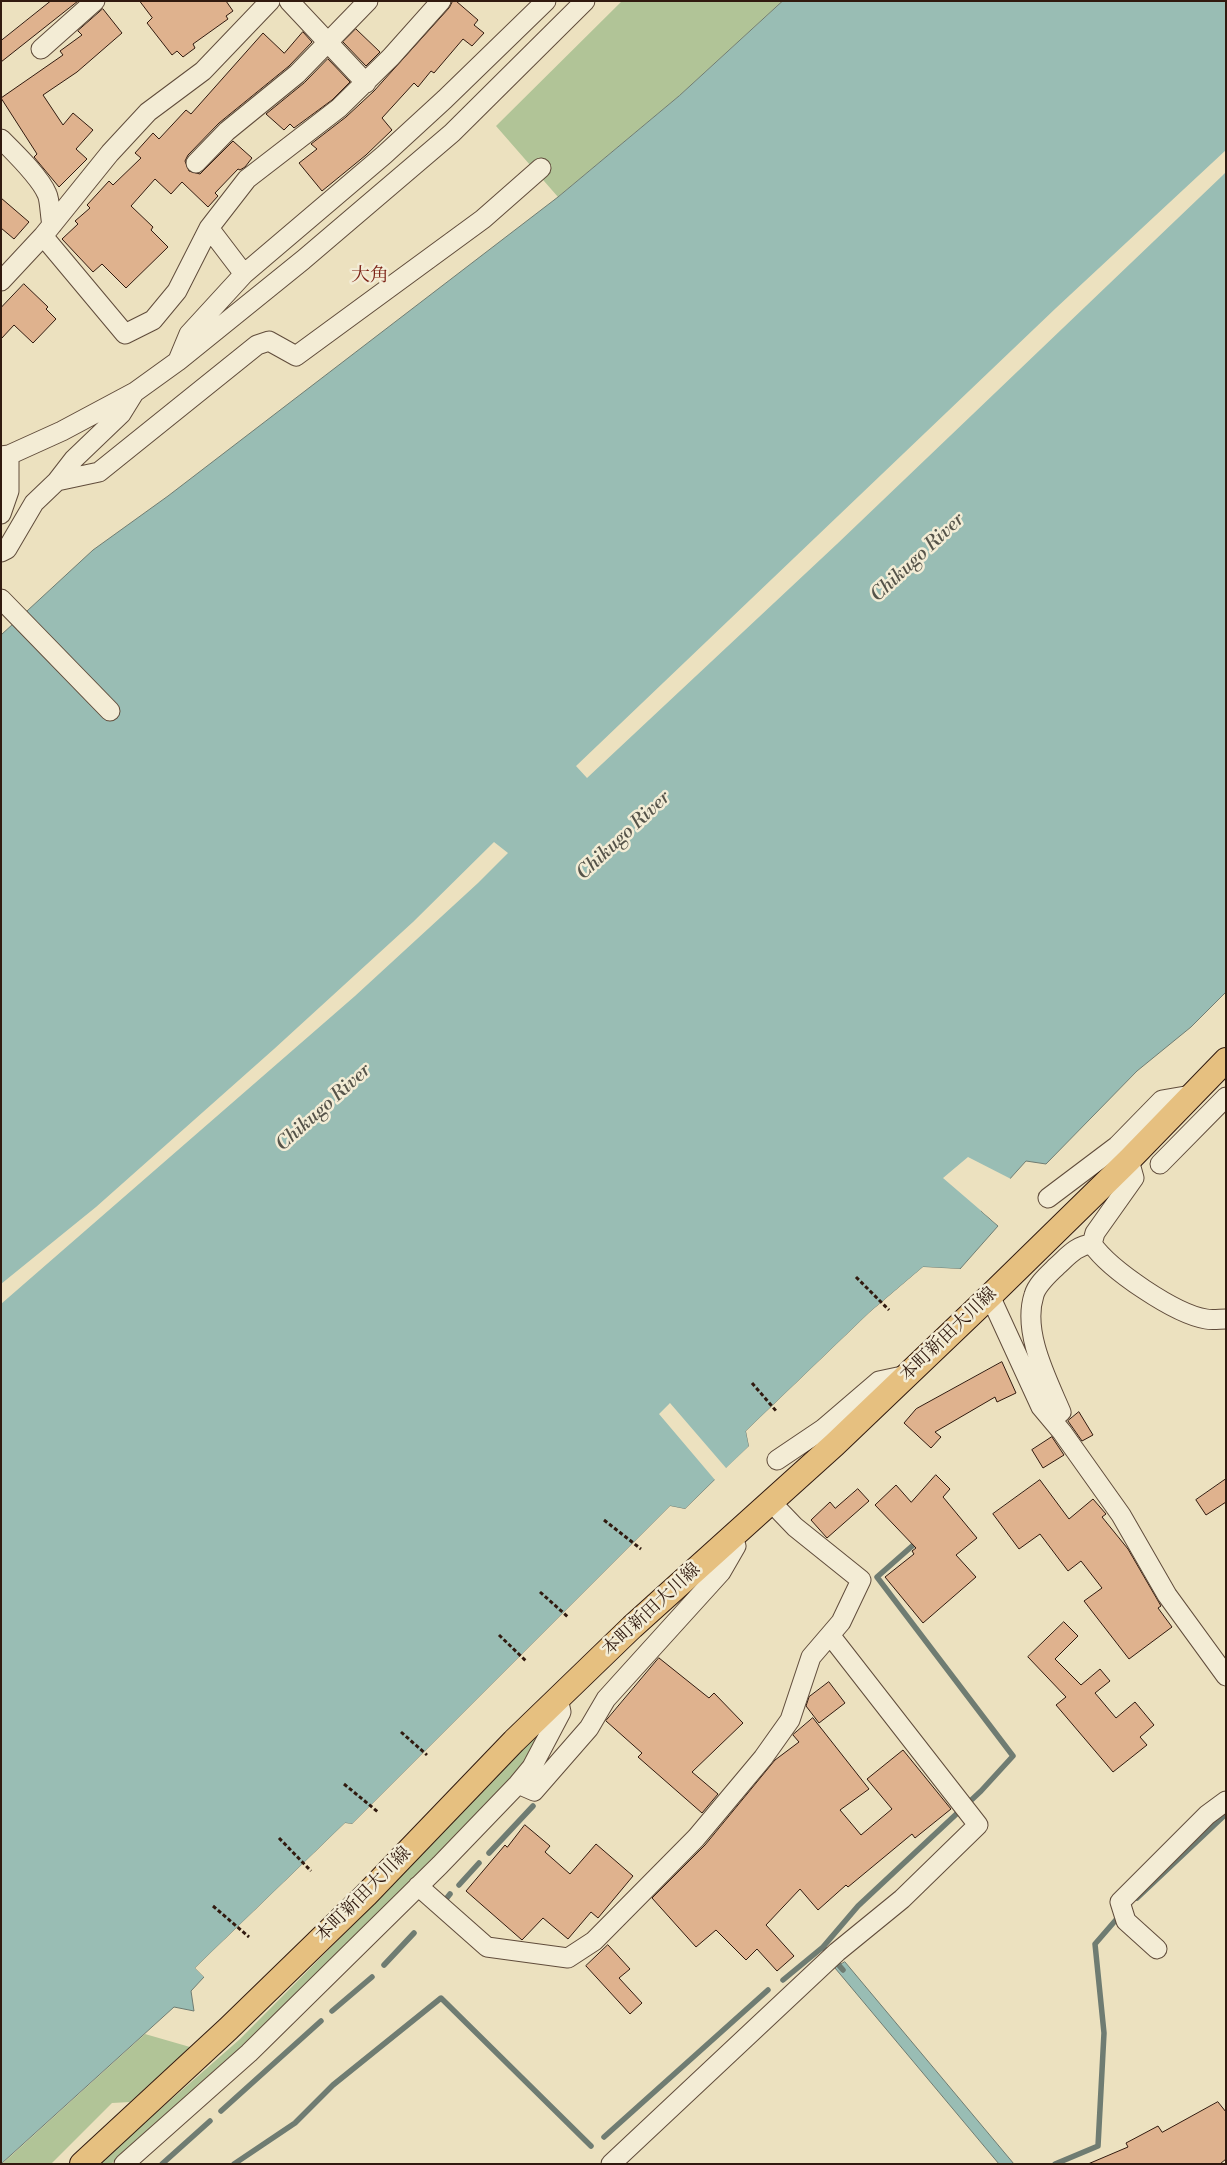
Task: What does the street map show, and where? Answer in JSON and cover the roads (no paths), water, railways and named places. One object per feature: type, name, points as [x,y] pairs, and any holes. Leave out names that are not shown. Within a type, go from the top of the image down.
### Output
[{"type":"main road","name":"本町新田大川線","points":[[82,2164],[235,2023],[366,1895],[558,1698],[632,1627],[771,1502],[990,1296],[1129,1160],[1226,1060]]},
{"type":"street","points":[[40,49],[95,1]]},
{"type":"street","points":[[1,281],[48,230],[110,153],[148,112],[203,71],[270,1]]},
{"type":"street","points":[[289,1],[366,83]]},
{"type":"street","points":[[196,163],[227,131],[297,74],[368,1]]},
{"type":"street","points":[[5,150],[48,195],[48,230],[125,334],[153,320],[177,291],[209,228],[247,179],[339,108],[366,83],[441,1]]},
{"type":"street","points":[[178,361],[189,334],[244,274],[384,155],[546,1]]},
{"type":"street","points":[[1,514],[9,491],[5,456],[62,431],[135,392],[178,361],[303,260],[452,133],[585,1]]},
{"type":"street","points":[[58,480],[98,472],[257,345],[269,341],[296,356],[483,219],[541,168]]},
{"type":"street","points":[[209,228],[244,274]]},
{"type":"street","points":[[1,552],[7,549],[34,503],[58,480],[74,459],[121,414],[135,392]]},
{"type":"street","points":[[4,607],[110,711]]},
{"type":"street","points":[[1048,1198],[1117,1146],[1162,1100],[1191,1095]]},
{"type":"street","points":[[1160,1164],[1226,1097]]},
{"type":"street","points":[[1092,1244],[1095,1233],[1134,1178],[1129,1160]]},
{"type":"street","points":[[1092,1244],[1101,1256],[1130,1279],[1179,1310],[1206,1319],[1226,1319]]},
{"type":"street","points":[[1052,1420],[1061,1412],[1033,1341],[1029,1316],[1034,1294],[1047,1275],[1081,1245],[1092,1244]]},
{"type":"street","points":[[990,1296],[1041,1406],[1121,1515],[1166,1595],[1226,1676]]},
{"type":"street","points":[[778,1460],[824,1429],[879,1381],[908,1375]]},
{"type":"street","points":[[418,1886],[487,1947],[568,1958],[594,1941],[720,1812],[790,1720],[811,1657],[841,1622],[861,1580],[796,1527],[771,1502]]},
{"type":"street","points":[[518,1784],[534,1790],[589,1728],[606,1699],[721,1572],[736,1546],[731,1538]]},
{"type":"street","points":[[611,2164],[837,1952],[902,1899],[978,1825],[830,1635]]},
{"type":"street","points":[[124,2164],[249,2053],[518,1784],[532,1767],[560,1712],[558,1698]]},
{"type":"street","points":[[1157,1949],[1122,1912],[1120,1902],[1194,1828],[1226,1801]]},
{"type":"water","name":"Chikugo River","points":[[783,1],[1226,1],[1226,992],[1191,1027],[1137,1071],[1046,1164],[1026,1161],[981,1211],[998,1226],[960,1269],[923,1267],[870,1312],[746,1431],[749,1446],[685,1509],[670,1506],[352,1824],[345,1823],[195,1968],[204,1977],[191,1991],[194,2011],[174,2007],[1,2164],[1,635],[14,623],[32,620],[27,611],[93,550],[168,496],[558,197],[679,96]]},
{"type":"water","points":[[845,1962],[1014,2164],[999,2164],[835,1968]]},
{"type":"waterway","points":[[843,1970],[823,1947],[858,1906],[981,1791],[1013,1756],[877,1577],[919,1540]]},
{"type":"waterway","points":[[489,1853],[533,1806]]},
{"type":"waterway","points":[[1137,1898],[1226,1814]]},
{"type":"waterway","points":[[459,1885],[479,1863]]},
{"type":"waterway","points":[[446,1899],[450,1894]]},
{"type":"waterway","points":[[1055,2164],[1098,2146],[1104,2033],[1095,1944],[1121,1914]]},
{"type":"waterway","points":[[384,1965],[414,1933]]},
{"type":"waterway","points":[[783,1980],[823,1947]]},
{"type":"waterway","points":[[332,2011],[372,1977]]},
{"type":"waterway","points":[[604,2137],[768,1990]]},
{"type":"waterway","points":[[234,2164],[295,2123],[333,2085],[441,1998],[591,2146]]},
{"type":"waterway","points":[[221,2111],[321,2021]]},
{"type":"waterway","points":[[162,2164],[210,2121]]},
{"type":"district","name":"大角","points":[[370,276]]}]
